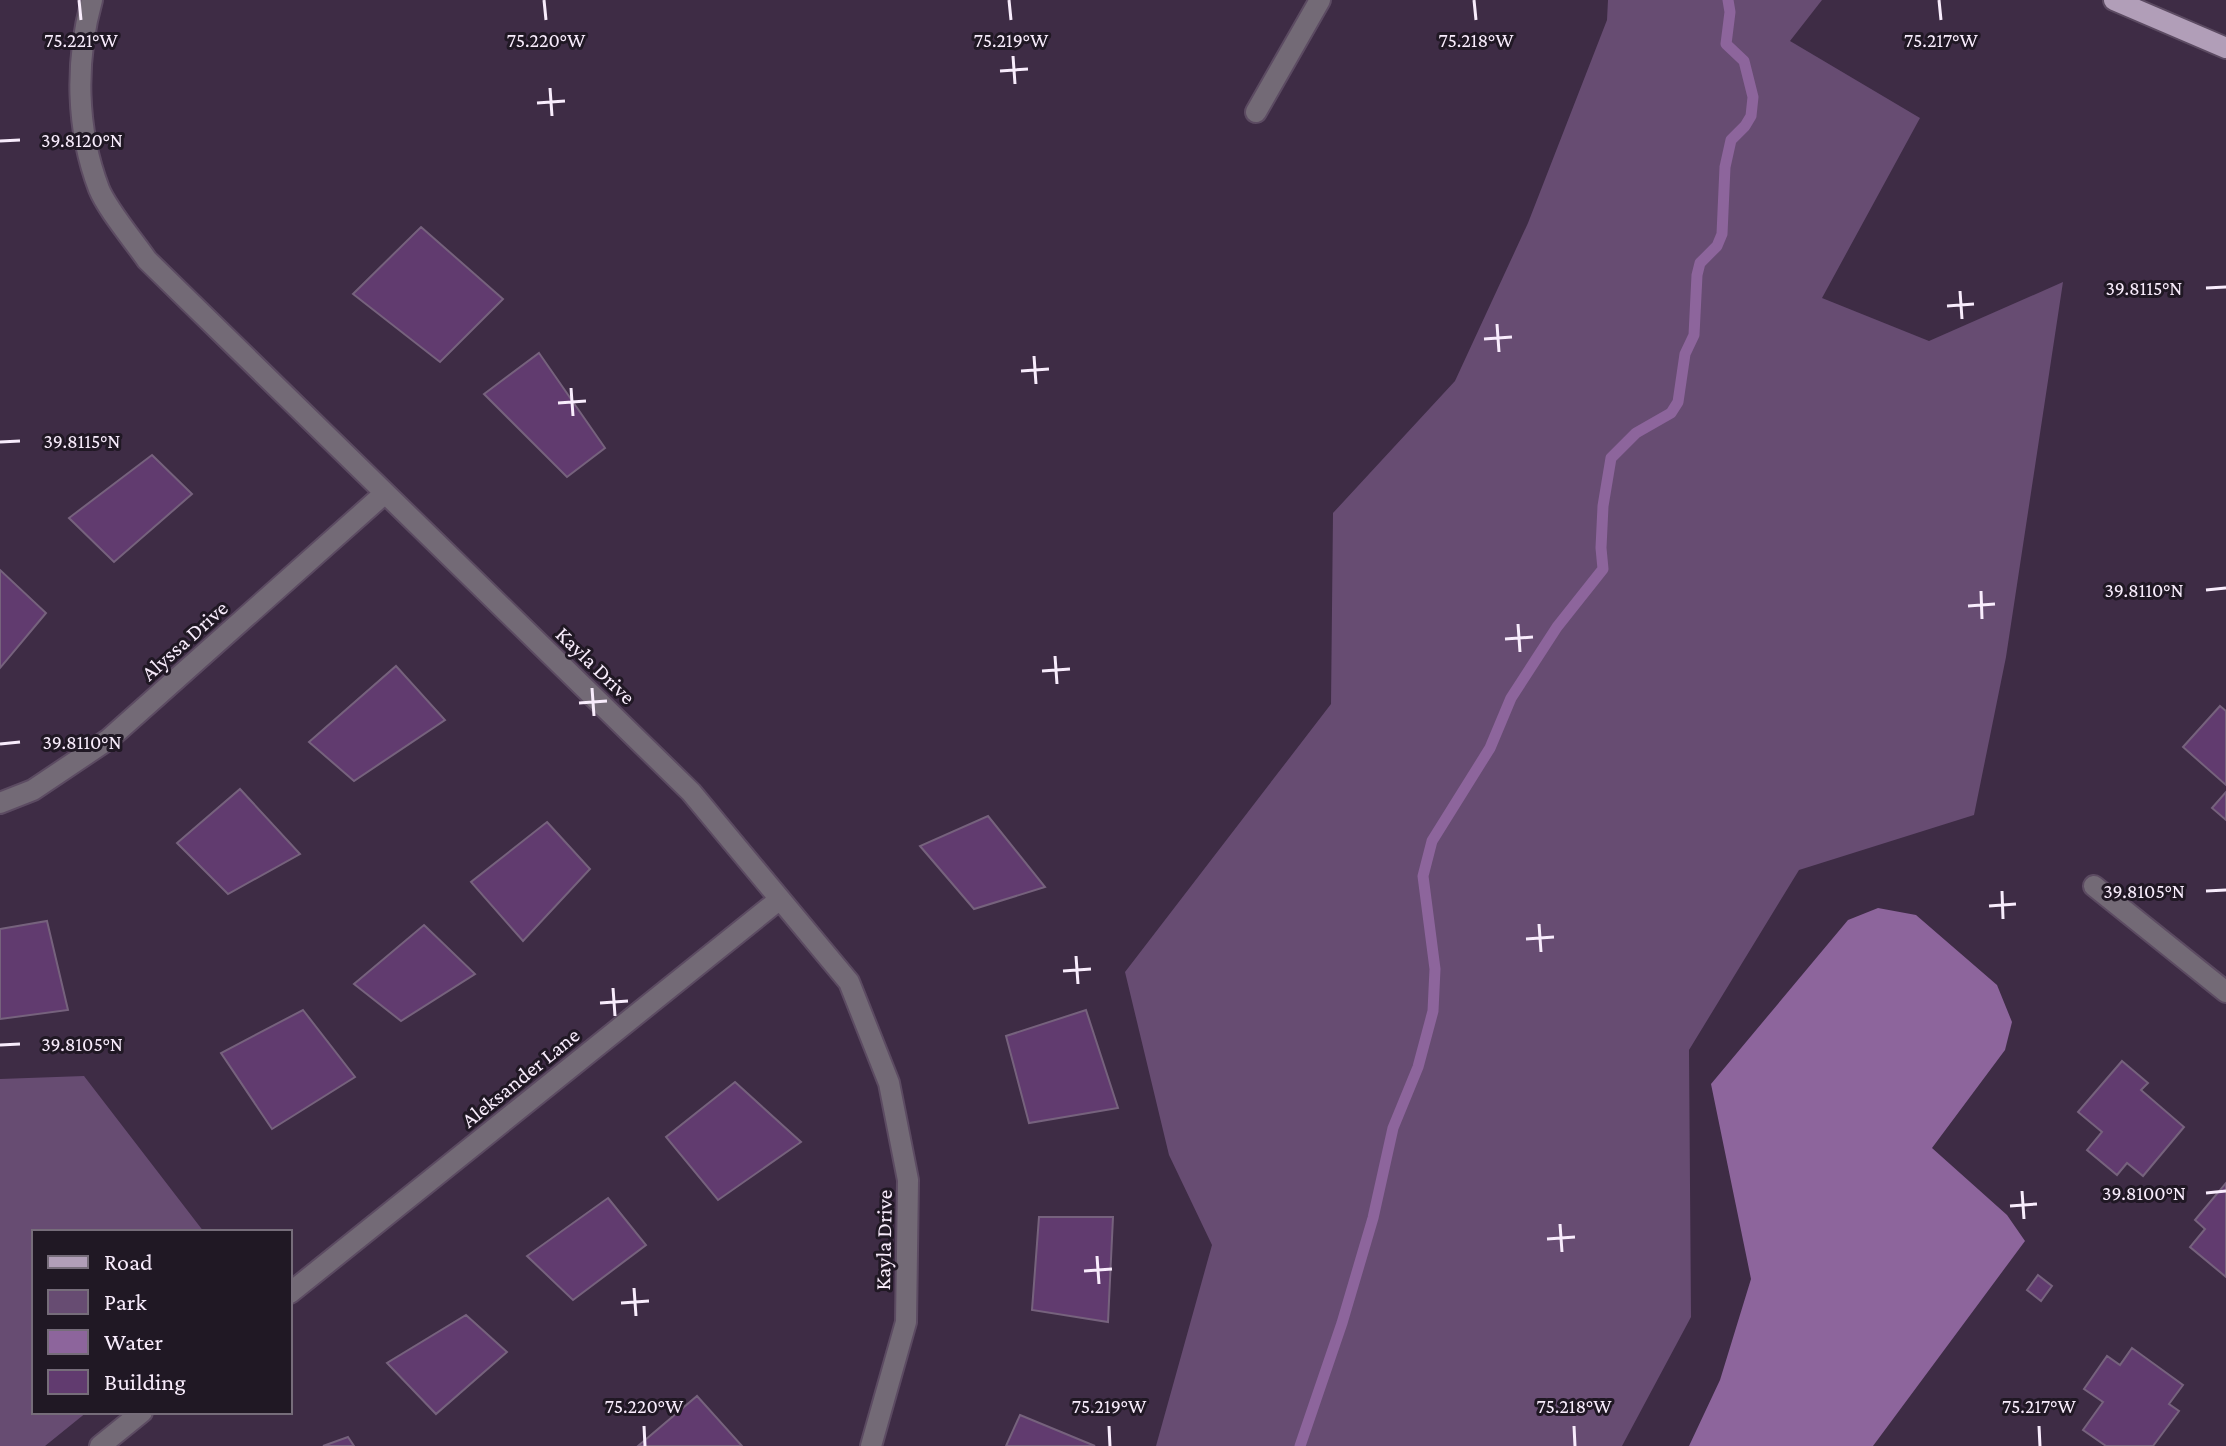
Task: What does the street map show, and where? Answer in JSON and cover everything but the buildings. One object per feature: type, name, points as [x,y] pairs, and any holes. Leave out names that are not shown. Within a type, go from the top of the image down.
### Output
[{"type":"main road","points":[[2114,0],[2226,48]]},
{"type":"street","name":"Kayla Drive","points":[[92,0],[80,73],[83,131],[100,191],[147,260],[691,792],[849,982],[889,1083],[908,1180],[906,1322],[871,1446]]},
{"type":"street","points":[[1256,112],[1320,0]]},
{"type":"street","name":"Alyssa Drive","points":[[0,803],[33,790],[109,739],[385,493]]},
{"type":"street","points":[[2094,886],[2226,992]]},
{"type":"street","name":"Aleksander Lane","points":[[292,1291],[780,899]]},
{"type":"street","points":[[100,1446],[140,1414]]},
{"type":"green space","points":[[1608,0],[1822,0],[1790,41],[1920,118],[1822,298],[1929,341],[2063,282],[2006,657],[1974,815],[1799,870],[1689,1050],[1691,1317],[1622,1446],[1156,1446],[1212,1245],[1169,1155],[1125,972],[1331,704],[1333,513],[1455,381],[1528,223],[1607,20]]},
{"type":"green space","points":[[84,1076],[202,1230],[32,1230],[32,1414],[85,1414],[45,1446],[0,1446],[0,1079]]},
{"type":"water","points":[[1878,908],[1916,915],[1997,985],[2012,1022],[2005,1050],[1932,1148],[2007,1215],[2025,1241],[1873,1446],[1689,1446],[1720,1380],[1751,1279],[1711,1084],[1848,920]]},
{"type":"waterway","points":[[1300,1446],[1342,1323],[1373,1218],[1393,1128],[1418,1067],[1433,1011],[1435,969],[1423,876],[1432,841],[1490,748],[1511,698],[1557,627],[1603,569],[1603,506],[1611,458],[1636,433],[1671,413],[1678,402],[1685,354],[1694,335],[1700,263],[1717,246],[1722,234],[1725,167],[1731,140],[1751,116],[1753,97],[1744,61],[1726,44],[1730,12],[1728,0]]}]
